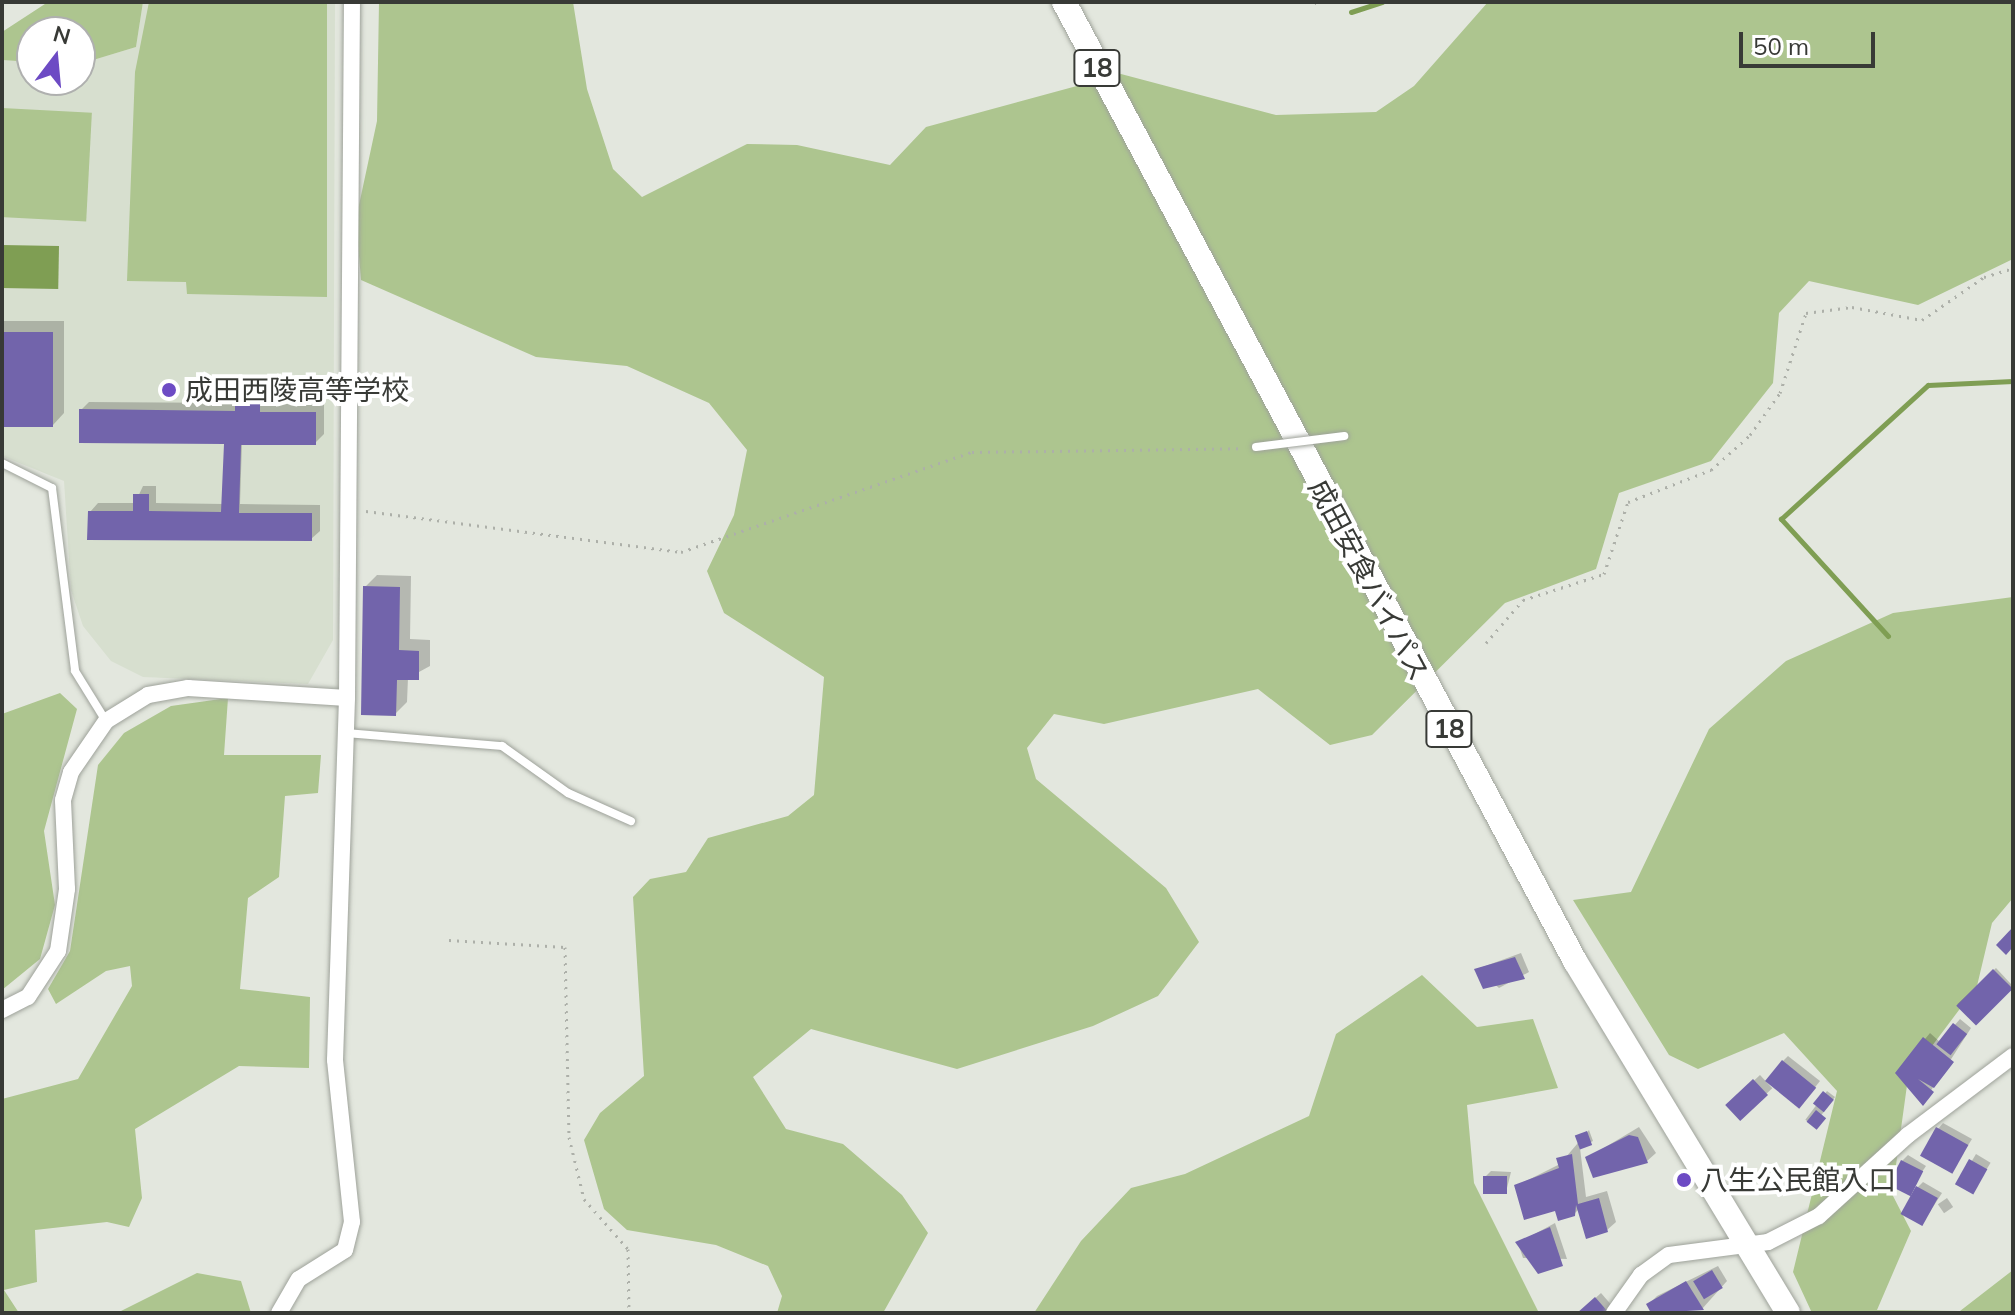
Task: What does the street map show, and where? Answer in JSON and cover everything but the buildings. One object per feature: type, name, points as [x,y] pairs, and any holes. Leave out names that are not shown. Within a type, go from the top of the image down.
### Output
[{"type":"main road","name":"成田安食バイパス","points":[[1064,2],[1131,133],[1561,935],[1788,1313]]},
{"type":"street","points":[[279,1313],[290,1287],[337,1258],[351,1237],[335,1060],[347,698],[352,2]]},
{"type":"street","points":[[2,1010],[28,997],[58,951],[67,889],[63,800],[71,772],[106,721],[148,695],[188,688],[347,698]]},
{"type":"street","points":[[1614,1313],[1654,1263],[1743,1240],[1777,1239],[1819,1216],[1908,1135],[2013,1056]]},
{"type":"lane","points":[[1256,447],[1344,436]]},
{"type":"lane","points":[[2,463],[52,488],[75,671],[106,721]]},
{"type":"lane","points":[[346,733],[502,746],[568,793],[631,821]]},
{"type":"path","points":[[1486,643],[1523,600],[1604,574],[1622,510],[1634,497],[1711,470],[1750,435],[1780,393],[1806,313],[1852,307],[1922,320],[1984,277],[2013,268]]},
{"type":"path","points":[[350,509],[681,552],[972,452],[1256,447]]},
{"type":"path","points":[[449,940],[565,947],[569,1137],[584,1199],[628,1249],[629,1313]]},
{"type":"shaded area","points":[[48,2],[143,2],[136,47],[96,59],[96,16],[27,16]]},
{"type":"shaded area","name":"成田西陵高等学校","points":[[143,2],[335,2],[333,640],[308,684],[143,677],[111,661],[83,626],[71,590],[64,481],[2,456],[2,60],[16,61],[16,96],[96,96],[96,59],[136,47]]},
{"type":"shaded area","points":[[149,2],[327,2],[327,297],[187,294],[186,282],[127,281],[135,72]]},
{"type":"shaded area","points":[[379,2],[573,2],[587,89],[613,169],[642,197],[747,144],[797,145],[890,165],[926,127],[1121,74],[1276,115],[1376,112],[1414,86],[1488,2],[2013,2],[2013,259],[1918,305],[1809,281],[1779,313],[1773,383],[1711,461],[1619,493],[1596,569],[1505,603],[1372,735],[1330,745],[1258,689],[1104,724],[1054,714],[1027,748],[1036,779],[1166,888],[1199,942],[1158,996],[1093,1026],[957,1069],[811,1029],[753,1077],[786,1129],[843,1144],[902,1195],[928,1233],[883,1313],[777,1313],[782,1296],[768,1266],[716,1245],[627,1230],[604,1209],[584,1140],[600,1113],[644,1076],[633,897],[650,879],[686,872],[708,838],[788,816],[814,795],[824,677],[724,613],[707,571],[734,515],[747,450],[709,403],[627,366],[536,357],[361,280],[356,219],[377,121]]},
{"type":"shaded area","points":[[16,23],[16,61],[2,60],[2,32]]},
{"type":"shaded area","points":[[2,108],[92,113],[86,222],[2,217]]},
{"type":"shaded area","points":[[2,245],[59,246],[58,289],[2,288]]},
{"type":"shaded area","points":[[2013,597],[2013,898],[1992,923],[1977,986],[1908,1078],[1892,1194],[1911,1231],[1877,1310],[1960,1311],[2013,1270],[2013,1313],[1812,1313],[1793,1272],[1837,1091],[1784,1033],[1698,1069],[1669,1055],[1573,900],[1631,892],[1709,729],[1786,661],[1893,613]]},
{"type":"shaded area","points":[[60,693],[77,709],[44,831],[55,905],[40,959],[2,990],[2,714]]},
{"type":"shaded area","points":[[228,698],[224,755],[321,755],[318,793],[285,796],[279,877],[248,898],[240,989],[310,997],[309,1068],[239,1066],[135,1129],[142,1198],[129,1227],[107,1222],[35,1230],[37,1282],[4,1290],[19,1313],[2,1313],[2,1099],[78,1079],[132,986],[130,966],[106,971],[56,1004],[48,989],[70,951],[98,765],[124,733],[171,706]]},
{"type":"shaded area","points":[[1422,975],[1477,1027],[1533,1019],[1558,1088],[1467,1105],[1474,1183],[1539,1313],[1034,1313],[1081,1241],[1131,1188],[1185,1174],[1309,1116],[1336,1034]]},
{"type":"shaded area","points":[[197,1273],[241,1281],[251,1313],[117,1313]]},
{"type":"waterway","points":[[1351,12],[1382,2]]},
{"type":"waterway","points":[[1888,636],[1781,519],[1928,385],[2013,381]]},
{"type":"place","name":"成田西陵高等学校","points":[[169,390]]},
{"type":"place","name":"八生公民館入口","points":[[1684,1180]]}]
